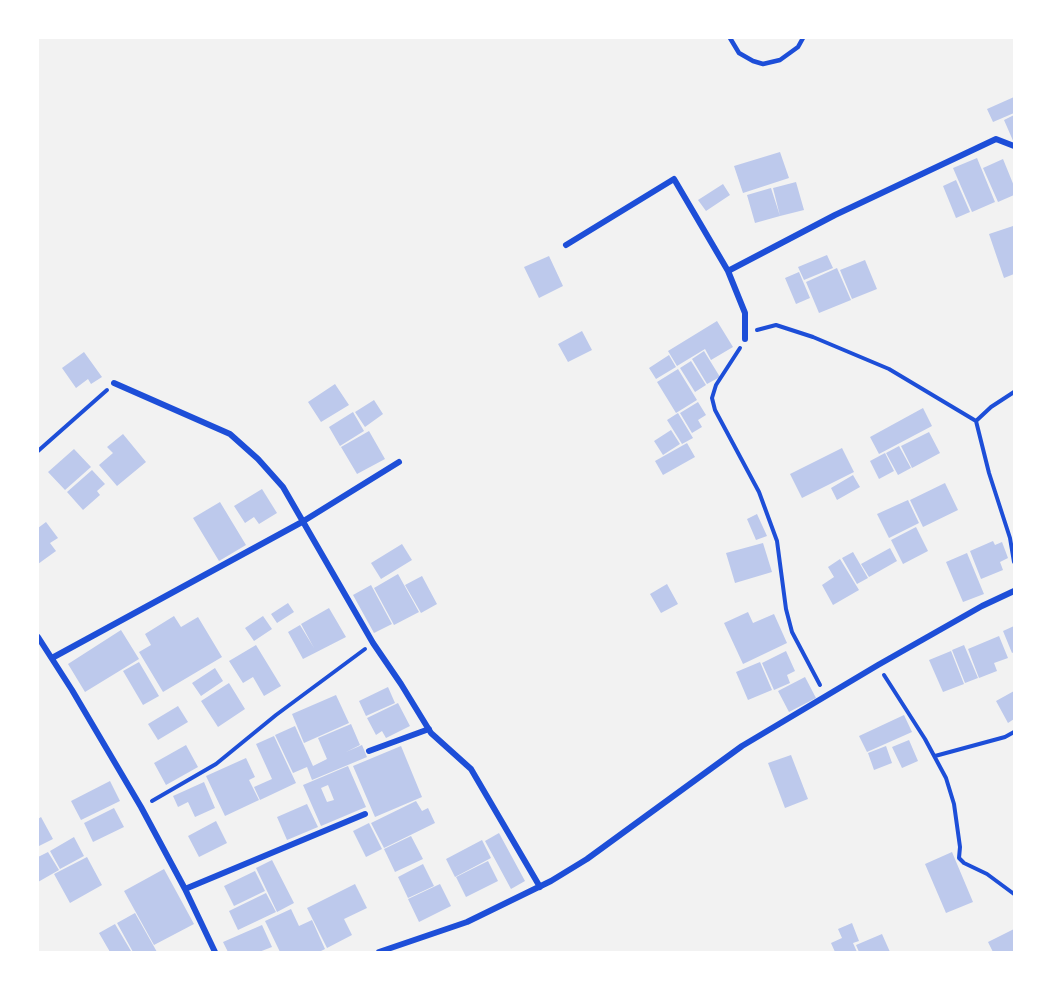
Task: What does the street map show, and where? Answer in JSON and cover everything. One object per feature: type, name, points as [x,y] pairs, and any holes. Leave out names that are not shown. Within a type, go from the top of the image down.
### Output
[{"type":"street","points":[[728,271],[835,215],[996,139],[1014,146]]},
{"type":"street","points":[[566,245],[674,179],[728,271],[745,313],[745,339]]},
{"type":"street","points":[[114,383],[230,434],[283,486],[373,643],[429,729],[471,769],[540,887]]},
{"type":"street","points":[[52,658],[302,522],[399,462]]},
{"type":"street","points":[[379,952],[467,922],[540,887],[587,859],[742,746],[878,665],[982,606],[1014,591]]},
{"type":"street","points":[[38,637],[141,807],[185,889],[215,952]]},
{"type":"street","points":[[369,751],[429,729]]},
{"type":"street","points":[[185,889],[365,814]]},
{"type":"lane","points":[[730,38],[739,53],[763,64],[780,60],[791,53],[803,38]]},
{"type":"path","points":[[827,696],[792,632],[786,609],[777,541],[759,492],[715,410],[712,398],[716,385],[745,339],[764,327],[776,325],[813,337],[890,369],[976,421],[989,473],[1010,538],[1014,562]]},
{"type":"path","points":[[38,451],[114,383]]},
{"type":"path","points":[[976,421],[991,407],[1014,392]]},
{"type":"path","points":[[141,807],[216,764],[276,715],[373,643]]},
{"type":"path","points":[[878,665],[935,756],[946,778],[954,804],[960,847],[959,858],[964,863],[987,874],[1014,894]]},
{"type":"path","points":[[935,756],[1014,732]]},
{"type":"building","points":[[1014,97],[1014,113],[993,122],[987,109]]},
{"type":"building","points":[[1014,115],[1014,143],[1004,120]]},
{"type":"building","points":[[780,152],[789,178],[743,193],[734,166]]},
{"type":"building","points":[[977,158],[995,202],[972,212],[953,168]]},
{"type":"building","points":[[1003,159],[1014,186],[1014,195],[998,202],[983,168]]},
{"type":"building","points":[[956,180],[970,212],[956,218],[943,186]]},
{"type":"building","points":[[796,182],[804,210],[780,216],[773,188]]},
{"type":"building","points":[[723,184],[730,195],[706,211],[698,200]]},
{"type":"building","points":[[771,188],[780,216],[755,223],[747,195]]},
{"type":"building","points":[[1013,226],[1014,274],[1004,278],[989,234]]},
{"type":"building","points":[[827,255],[833,268],[804,280],[798,267]]},
{"type":"building","points":[[549,256],[563,286],[539,298],[524,267]]},
{"type":"building","points":[[865,260],[877,289],[852,299],[840,270]]},
{"type":"building","points":[[837,268],[851,300],[819,313],[806,282]]},
{"type":"building","points":[[799,272],[810,298],[796,304],[785,278]]},
{"type":"building","points":[[717,321],[733,347],[711,360],[705,349],[677,366],[668,351]]},
{"type":"building","points":[[582,331],[592,350],[568,362],[558,344]]},
{"type":"building","points":[[704,351],[720,377],[707,384],[692,359]]},
{"type":"building","points":[[84,352],[102,377],[91,384],[88,379],[76,388],[62,368]]},
{"type":"building","points":[[669,355],[676,367],[656,379],[649,368]]},
{"type":"building","points":[[691,361],[706,385],[695,392],[680,368]]},
{"type":"building","points":[[678,369],[697,400],[676,413],[657,382]]},
{"type":"building","points":[[335,384],[349,405],[321,422],[308,402]]},
{"type":"building","points":[[374,400],[383,414],[365,427],[355,412]]},
{"type":"building","points":[[698,402],[706,415],[698,420],[702,427],[692,433],[680,413]]},
{"type":"building","points":[[923,408],[932,426],[879,454],[870,437]]},
{"type":"building","points":[[353,412],[364,431],[340,446],[329,427]]},
{"type":"building","points":[[678,413],[693,438],[682,444],[667,420]]},
{"type":"building","points":[[671,430],[680,444],[663,455],[654,441]]},
{"type":"building","points":[[369,431],[385,459],[357,474],[341,447]]},
{"type":"building","points":[[929,432],[940,453],[912,468],[901,446]]},
{"type":"building","points":[[123,434],[146,462],[117,486],[99,465],[113,453],[107,447]]},
{"type":"building","points":[[687,443],[695,457],[663,475],[655,461]]},
{"type":"building","points":[[899,446],[911,468],[898,475],[886,453]]},
{"type":"building","points":[[842,448],[854,472],[802,498],[790,474]]},
{"type":"building","points":[[74,449],[91,467],[65,490],[48,472]]},
{"type":"building","points":[[885,453],[894,471],[879,479],[870,461]]},
{"type":"building","points":[[92,470],[105,484],[97,491],[100,495],[83,510],[67,492]]},
{"type":"building","points":[[853,475],[860,487],[837,500],[831,488]]},
{"type":"building","points":[[945,483],[958,510],[923,527],[910,500]]},
{"type":"building","points":[[262,489],[277,513],[259,524],[254,517],[245,523],[234,506]]},
{"type":"building","points":[[908,500],[919,523],[889,538],[877,514]]},
{"type":"building","points":[[220,502],[246,545],[219,561],[193,518]]},
{"type":"building","points":[[757,514],[767,536],[756,540],[747,519]]},
{"type":"building","points":[[46,522],[58,538],[50,543],[56,551],[38,564],[38,528]]},
{"type":"building","points":[[916,527],[928,551],[903,564],[891,540]]},
{"type":"building","points":[[993,541],[995,545],[1002,542],[1008,558],[1000,562],[1003,570],[981,579],[970,551]]},
{"type":"building","points":[[763,543],[772,572],[735,583],[726,553]]},
{"type":"building","points":[[402,544],[412,560],[381,579],[371,563]]},
{"type":"building","points":[[890,548],[897,561],[869,577],[861,564]]},
{"type":"building","points":[[853,552],[868,578],[857,584],[842,558]]},
{"type":"building","points":[[967,553],[984,594],[963,602],[946,562]]},
{"type":"building","points":[[840,559],[859,590],[833,605],[822,585],[834,577],[828,567]]},
{"type":"building","points":[[398,574],[419,612],[394,625],[374,588]]},
{"type":"building","points":[[422,576],[437,604],[421,613],[405,585]]},
{"type":"building","points":[[667,584],[678,604],[661,613],[650,594]]},
{"type":"building","points":[[371,585],[392,624],[374,633],[353,595]]},
{"type":"building","points":[[288,603],[294,612],[277,623],[271,614]]},
{"type":"building","points":[[329,608],[346,637],[303,659],[288,632],[300,625],[314,648],[301,624]]},
{"type":"building","points":[[748,612],[753,623],[774,614],[787,643],[743,664],[724,623]]},
{"type":"building","points":[[174,616],[181,627],[198,617],[222,657],[163,692],[139,652],[151,645],[145,634]]},
{"type":"building","points":[[263,616],[272,629],[254,641],[245,628]]},
{"type":"building","points":[[1014,626],[1014,652],[1012,653],[1003,631]]},
{"type":"building","points":[[121,630],[139,659],[85,692],[68,664]]},
{"type":"building","points":[[999,636],[1008,658],[994,663],[997,671],[979,678],[968,649]]},
{"type":"building","points":[[256,645],[281,686],[264,696],[253,677],[243,683],[229,661]]},
{"type":"building","points":[[964,645],[978,678],[965,683],[952,650]]},
{"type":"building","points":[[786,651],[795,671],[787,675],[790,683],[774,690],[762,663]]},
{"type":"building","points":[[951,651],[964,684],[943,692],[929,660]]},
{"type":"building","points":[[139,662],[159,696],[143,705],[123,671]]},
{"type":"building","points":[[760,662],[772,690],[748,700],[736,672]]},
{"type":"building","points":[[215,668],[223,681],[201,696],[192,683]]},
{"type":"building","points":[[805,677],[816,698],[789,712],[778,691]]},
{"type":"building","points":[[229,683],[245,709],[218,727],[201,701]]},
{"type":"building","points":[[388,687],[395,703],[366,716],[359,701]]},
{"type":"building","points":[[1014,691],[1014,719],[1008,723],[996,701]]},
{"type":"building","points":[[336,695],[349,723],[304,743],[292,714]]},
{"type":"building","points":[[398,703],[410,726],[386,738],[382,731],[376,735],[367,718]]},
{"type":"building","points":[[178,706],[188,722],[158,740],[148,724]]},
{"type":"building","points":[[904,715],[912,732],[867,752],[859,736]]},
{"type":"building","points":[[351,724],[360,745],[346,752],[362,745],[367,757],[312,780],[307,767],[293,773],[275,735],[295,726],[313,766],[327,759],[318,738]]},
{"type":"building","points":[[274,736],[296,783],[260,800],[254,787],[272,779],[256,744]]},
{"type":"building","points":[[909,740],[918,761],[902,768],[892,747]]},
{"type":"building","points":[[186,745],[198,767],[166,785],[154,763]]},
{"type":"building","points":[[401,746],[422,797],[375,817],[353,766]]},
{"type":"building","points":[[886,746],[892,763],[874,770],[868,753]]},
{"type":"building","points":[[791,755],[808,799],[785,808],[768,763]]},
{"type":"building","points":[[246,758],[255,777],[249,780],[259,800],[225,816],[206,776]]},
{"type":"building","points":[[348,766],[366,807],[321,826],[303,785]],"holes":[[[328,785],[334,800],[327,802],[321,788]]]},
{"type":"building","points":[[110,781],[120,801],[81,820],[71,801]]},
{"type":"building","points":[[204,782],[215,808],[195,817],[188,802],[178,807],[173,796]]},
{"type":"building","points":[[416,801],[422,811],[428,808],[435,823],[384,848],[371,823]]},
{"type":"building","points":[[307,804],[318,827],[287,840],[277,817]]},
{"type":"building","points":[[114,808],[124,827],[93,842],[84,823]]},
{"type":"building","points":[[41,817],[53,839],[39,846],[38,819]]},
{"type":"building","points":[[216,821],[227,843],[199,857],[188,836]]},
{"type":"building","points":[[369,823],[382,849],[366,857],[353,831]]},
{"type":"building","points":[[499,833],[525,881],[511,889],[485,841]]},
{"type":"building","points":[[411,836],[423,859],[395,872],[384,849]]},
{"type":"building","points":[[74,837],[84,856],[60,869],[50,851]]},
{"type":"building","points":[[482,840],[491,858],[455,877],[446,859]]},
{"type":"building","points":[[48,852],[59,870],[38,882],[38,857]]},
{"type":"building","points":[[952,852],[973,902],[946,913],[925,864]]},
{"type":"building","points":[[87,857],[102,885],[70,903],[54,874]]},
{"type":"building","points":[[272,860],[294,903],[277,912],[256,868]]},
{"type":"building","points":[[488,861],[498,881],[466,897],[456,877]]},
{"type":"building","points":[[423,864],[434,886],[408,898],[398,877]]},
{"type":"building","points":[[164,869],[194,924],[154,945],[124,891]]},
{"type":"building","points":[[255,871],[265,891],[234,906],[224,886]]},
{"type":"building","points":[[355,884],[367,908],[344,919],[352,935],[327,948],[307,908]]},
{"type":"building","points":[[440,884],[451,906],[419,922],[408,899]]},
{"type":"building","points":[[266,893],[276,912],[238,930],[229,911]]},
{"type":"building","points":[[291,909],[299,926],[312,920],[325,949],[319,952],[280,952],[265,921]]},
{"type":"building","points":[[135,913],[157,952],[133,952],[117,923]]},
{"type":"building","points":[[852,923],[859,941],[853,943],[857,952],[835,952],[831,943],[842,938],[838,929]]},
{"type":"building","points":[[115,924],[131,951],[110,952],[99,933]]},
{"type":"building","points":[[262,925],[272,947],[259,952],[228,952],[223,942]]},
{"type":"building","points":[[1014,929],[1014,952],[993,952],[988,942]]},
{"type":"building","points":[[882,934],[890,952],[859,952],[856,945]]}]
